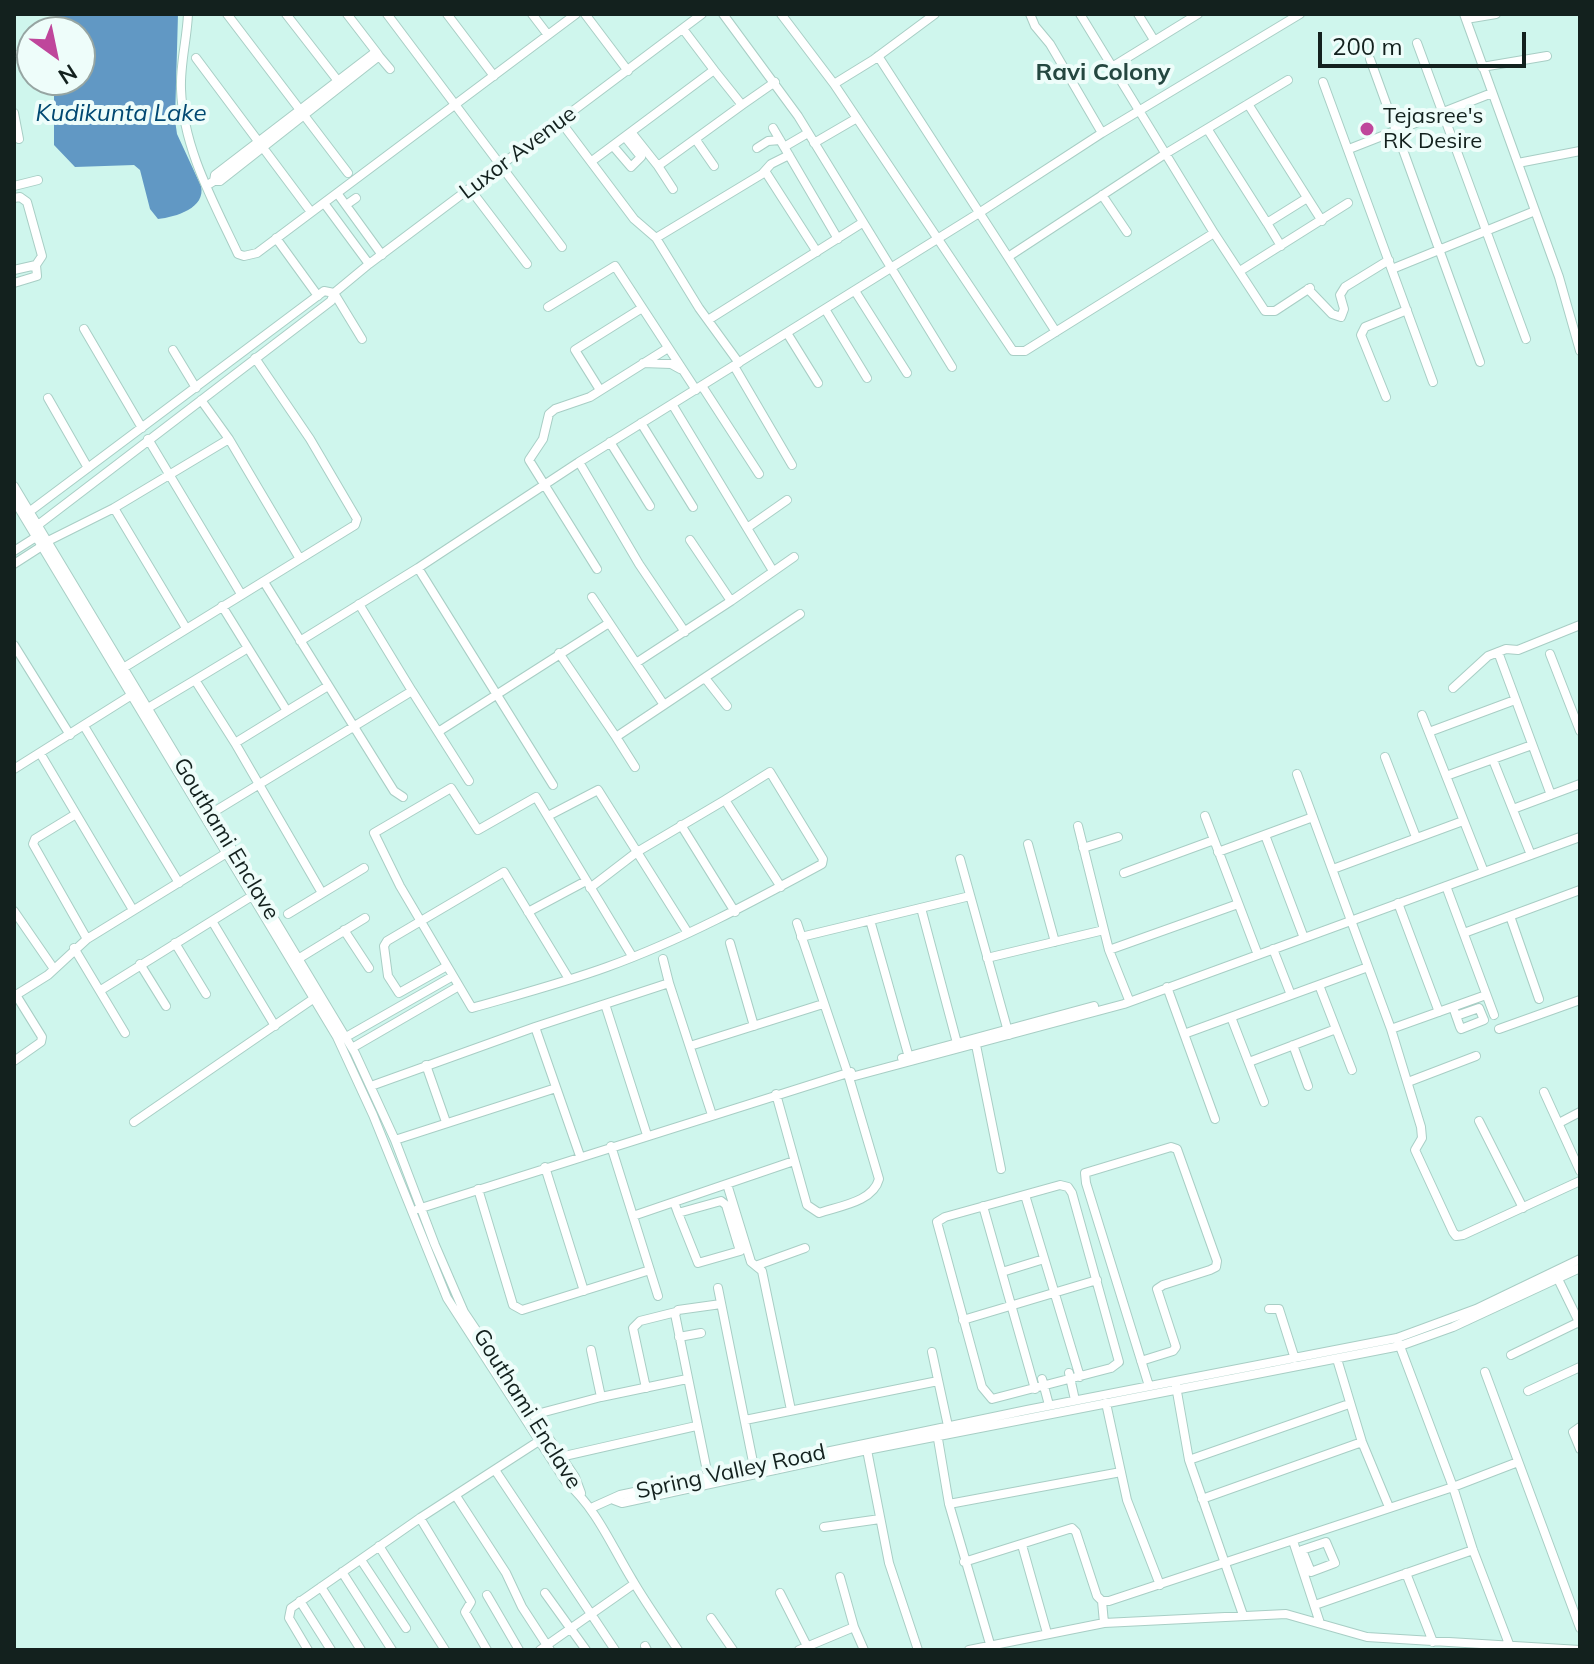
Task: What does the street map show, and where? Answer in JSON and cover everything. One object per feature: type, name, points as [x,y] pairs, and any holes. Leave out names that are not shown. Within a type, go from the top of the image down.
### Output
[{"type":"street","points":[[188,14],[181,86],[185,130],[238,254],[250,256],[576,14]]},
{"type":"street","points":[[227,14],[348,173]]},
{"type":"street","points":[[286,14],[338,81]]},
{"type":"street","points":[[347,14],[390,69]]},
{"type":"street","points":[[387,14],[562,247]]},
{"type":"street","points":[[447,14],[494,76]]},
{"type":"street","points":[[532,14],[548,35]]},
{"type":"street","points":[[585,14],[628,71]]},
{"type":"street","name":"Luxor Avenue","points":[[38,525],[331,301],[334,293],[369,264],[702,14]]},
{"type":"street","points":[[723,14],[775,82],[952,367]]},
{"type":"street","points":[[834,84],[935,14]]},
{"type":"street","points":[[1030,14],[1102,133]]},
{"type":"street","points":[[1080,14],[1265,311],[1275,311],[1309,289],[1332,314],[1341,317],[1344,309],[1340,295],[1345,287],[1390,264],[1439,249],[1535,211]]},
{"type":"street","points":[[1138,14],[1154,40]]},
{"type":"street","points":[[300,641],[1102,133],[1300,14]]},
{"type":"street","points":[[1496,14],[1465,17],[1559,277],[1580,351]]},
{"type":"street","points":[[783,15],[834,84],[1013,351],[1025,351],[1214,233]]},
{"type":"street","points":[[1112,67],[1195,15]]},
{"type":"street","points":[[683,29],[742,105]]},
{"type":"street","points":[[1417,43],[1526,339]]},
{"type":"street","points":[[210,184],[220,181],[261,145],[378,55]]},
{"type":"street","points":[[303,113],[338,81],[378,55]]},
{"type":"street","points":[[878,56],[1056,332]]},
{"type":"street","points":[[1482,67],[1547,56]]},
{"type":"street","points":[[196,58],[311,212]]},
{"type":"street","points":[[1370,59],[1480,362]]},
{"type":"street","points":[[592,161],[714,70]]},
{"type":"street","points":[[1008,257],[1165,154],[1288,80]]},
{"type":"street","points":[[658,166],[775,82]]},
{"type":"street","points":[[1323,82],[1433,382]]},
{"type":"street","points":[[1349,149],[1492,93]]},
{"type":"street","points":[[1248,104],[1322,221]]},
{"type":"street","points":[[14,113],[19,139]]},
{"type":"street","points":[[814,143],[857,118]]},
{"type":"street","points":[[561,122],[635,221],[656,238],[736,364],[792,465]]},
{"type":"street","points":[[773,128],[838,239]]},
{"type":"street","points":[[1208,130],[1281,246]]},
{"type":"street","points":[[656,238],[765,171],[785,148],[808,133]]},
{"type":"street","points":[[614,147],[631,167],[641,157],[628,136]]},
{"type":"street","points":[[628,136],[658,166],[673,189]]},
{"type":"street","points":[[696,140],[714,166]]},
{"type":"street","points":[[757,148],[768,141],[785,148]]},
{"type":"street","points":[[1518,163],[1580,151]]},
{"type":"street","points":[[765,171],[817,252]]},
{"type":"street","points":[[14,186],[38,180]]},
{"type":"street","points":[[470,189],[527,264]]},
{"type":"street","points":[[337,193],[382,255]]},
{"type":"street","points":[[1102,195],[1127,232]]},
{"type":"street","points":[[14,198],[20,197],[27,202],[42,256],[36,265],[37,276],[14,283]]},
{"type":"street","points":[[346,205],[356,198]]},
{"type":"street","points":[[1267,223],[1307,198]]},
{"type":"street","points":[[324,203],[369,264]]},
{"type":"street","points":[[1240,271],[1348,203]]},
{"type":"street","points":[[708,320],[862,223]]},
{"type":"street","points":[[276,238],[318,296]]},
{"type":"street","points":[[14,270],[36,265]]},
{"type":"street","points":[[548,307],[615,266],[668,348],[759,474]]},
{"type":"street","name":"Luxor Avenue","points":[[21,513],[88,468],[324,291],[334,293]]},
{"type":"street","points":[[855,291],[907,373]]},
{"type":"street","points":[[334,293],[362,339]]},
{"type":"street","points":[[600,390],[575,350],[642,308]]},
{"type":"street","points":[[825,309],[867,378]]},
{"type":"street","points":[[1386,397],[1361,335],[1365,327],[1407,310]]},
{"type":"street","points":[[84,329],[142,428]]},
{"type":"street","points":[[787,333],[818,383]]},
{"type":"street","points":[[597,569],[529,460],[543,439],[549,414],[600,390],[668,348]]},
{"type":"street","points":[[173,350],[196,388]]},
{"type":"street","points":[[120,671],[355,525],[357,519],[310,439],[255,358]]},
{"type":"street","points":[[643,363],[671,364],[684,371]]},
{"type":"street","points":[[48,398],[88,468]]},
{"type":"street","points":[[201,400],[229,439],[300,559]]},
{"type":"street","points":[[672,404],[773,571]]},
{"type":"street","points":[[641,423],[693,507]]},
{"type":"street","points":[[148,439],[241,594]]},
{"type":"street","points":[[14,564],[229,439]]},
{"type":"street","points":[[610,442],[650,506]]},
{"type":"street","points":[[579,462],[639,564],[685,632]]},
{"type":"street","name":"Gouthami Enclave","points":[[14,486],[21,513],[38,525],[45,544],[120,671],[148,708],[352,1048],[395,1140],[447,1298],[566,1482],[582,1496]]},
{"type":"street","name":"Gouthami Enclave","points":[[14,500],[36,537],[45,544]]},
{"type":"street","points":[[747,528],[787,500]]},
{"type":"street","points":[[114,508],[186,628]]},
{"type":"street","points":[[14,551],[36,537]]},
{"type":"street","points":[[690,540],[731,601]]},
{"type":"street","points":[[636,663],[794,557]]},
{"type":"street","points":[[418,568],[553,785]]},
{"type":"street","points":[[264,582],[394,791],[403,797]]},
{"type":"street","points":[[592,597],[664,705]]},
{"type":"street","points":[[359,604],[469,781]]},
{"type":"street","points":[[222,606],[287,711]]},
{"type":"street","points":[[616,737],[800,614]]},
{"type":"street","points":[[438,732],[609,623]]},
{"type":"street","points":[[1453,688],[1488,656],[1506,649],[1518,650],[1580,625]]},
{"type":"street","points":[[14,645],[70,735]]},
{"type":"street","points":[[148,708],[248,648]]},
{"type":"street","points":[[1498,652],[1551,795]]},
{"type":"street","points":[[559,653],[635,767]]},
{"type":"street","points":[[1550,654],[1580,731]]},
{"type":"street","name":"Gouthami Enclave","points":[[120,671],[130,696],[354,1071],[464,1312],[575,1477],[582,1496]]},
{"type":"street","points":[[705,678],[727,706]]},
{"type":"street","points":[[195,680],[322,893]]},
{"type":"street","points":[[235,743],[328,686]]},
{"type":"street","points":[[212,813],[412,691]]},
{"type":"street","points":[[14,769],[130,696]]},
{"type":"street","points":[[1429,732],[1515,700]]},
{"type":"street","points":[[1422,715],[1484,872]]},
{"type":"street","points":[[84,726],[179,883]]},
{"type":"street","points":[[1446,776],[1532,745]]},
{"type":"street","points":[[40,753],[133,910]]},
{"type":"street","points":[[1385,757],[1416,837]]},
{"type":"street","points":[[1493,760],[1531,855]]},
{"type":"street","points":[[528,912],[588,884],[770,772],[823,859],[822,864],[735,912],[688,933],[632,956],[569,979],[472,1008],[420,921],[374,833],[451,788],[478,830],[536,797],[548,816],[588,884],[632,956]]},
{"type":"street","points":[[1297,774],[1408,1082],[1421,1127],[1422,1138],[1415,1150],[1456,1236],[1580,1181]]},
{"type":"street","points":[[1513,809],[1580,784]]},
{"type":"street","points":[[548,816],[598,790],[688,933]]},
{"type":"street","points":[[725,800],[781,887]]},
{"type":"street","points":[[76,814],[35,839],[33,844],[87,939]]},
{"type":"street","points":[[1205,816],[1258,955]]},
{"type":"street","points":[[1218,852],[1313,817]]},
{"type":"street","points":[[1333,869],[1463,821]]},
{"type":"street","points":[[681,825],[735,912]]},
{"type":"street","points":[[1078,826],[1109,950],[1129,1000]]},
{"type":"street","points":[[1265,835],[1304,938]]},
{"type":"street","points":[[1083,848],[1118,837]]},
{"type":"street","points":[[416,1210],[776,1094],[848,1074],[855,1076],[957,1043],[1124,1004],[1580,837]]},
{"type":"street","points":[[1124,873],[1214,840]]},
{"type":"street","points":[[1028,844],[1055,942]]},
{"type":"street","points":[[14,1061],[41,1042],[42,1037],[15,994],[54,969],[87,939],[225,854]]},
{"type":"street","points":[[960,859],[1008,1033]]},
{"type":"street","points":[[288,914],[364,868]]},
{"type":"street","points":[[447,966],[399,993],[388,976],[384,946],[504,872],[569,979]]},
{"type":"street","points":[[1446,886],[1494,1015]]},
{"type":"street","points":[[1464,933],[1580,890]]},
{"type":"street","points":[[101,990],[252,896]]},
{"type":"street","points":[[801,937],[970,896]]},
{"type":"street","points":[[1398,903],[1439,1012]]},
{"type":"street","points":[[1109,950],[1238,904]]},
{"type":"street","points":[[921,908],[957,1043]]},
{"type":"street","points":[[14,911],[54,969]]},
{"type":"street","points":[[1510,916],[1539,999]]},
{"type":"street","points":[[298,959],[365,918]]},
{"type":"street","points":[[870,920],[909,1059]]},
{"type":"street","points":[[212,921],[275,1026]]},
{"type":"street","points":[[776,1094],[807,1205],[812,1211],[819,1213],[870,1195],[879,1179],[848,1074],[797,923]]},
{"type":"street","points":[[344,930],[369,968]]},
{"type":"street","points":[[987,958],[1104,930]]},
{"type":"street","points":[[175,943],[206,994]]},
{"type":"street","points":[[730,943],[754,1026]]},
{"type":"street","points":[[74,948],[125,1033]]},
{"type":"street","points":[[1273,949],[1291,995]]},
{"type":"street","points":[[663,959],[712,1115]]},
{"type":"street","points":[[140,964],[166,1006]]},
{"type":"street","points":[[1184,1034],[1368,967]]},
{"type":"street","points":[[346,1037],[453,976]]},
{"type":"street","points":[[371,1086],[669,983]]},
{"type":"street","points":[[1319,985],[1352,1070]]},
{"type":"street","points":[[352,1048],[459,986]]},
{"type":"street","points":[[1167,987],[1215,1119]]},
{"type":"street","points":[[1391,1029],[1439,1012],[1454,1011],[1486,995]]},
{"type":"street","points":[[134,1122],[313,999]]},
{"type":"street","points":[[1499,1029],[1580,1000]]},
{"type":"street","points":[[605,1004],[647,1135]]},
{"type":"street","points":[[690,1046],[823,1004]]},
{"type":"street","points":[[1231,1017],[1264,1102]]},
{"type":"street","points":[[535,1027],[580,1156]]},
{"type":"street","points":[[1249,1062],[1336,1029]]},
{"type":"street","points":[[909,1059],[976,1045],[1008,1033]]},
{"type":"street","points":[[976,1045],[1001,1169]]},
{"type":"street","points":[[1293,1045],[1308,1086]]},
{"type":"street","points":[[1408,1082],[1476,1056]]},
{"type":"street","points":[[426,1065],[446,1122]]},
{"type":"street","points":[[395,1140],[556,1088]]},
{"type":"street","points":[[1544,1092],[1580,1171]]},
{"type":"street","points":[[1559,1123],[1580,1112]]},
{"type":"street","points":[[1479,1121],[1523,1208]]},
{"type":"street","points":[[611,1146],[658,1296]]},
{"type":"street","points":[[1141,1361],[1173,1351],[1176,1347],[1157,1289],[1210,1270],[1216,1267],[1217,1261],[1177,1149],[1171,1147],[1085,1173],[1141,1361],[1149,1386]]},
{"type":"street","points":[[633,1216],[794,1161]]},
{"type":"street","points":[[545,1167],[584,1291]]},
{"type":"street","points":[[727,1184],[751,1262],[762,1271],[791,1410]]},
{"type":"street","points":[[1060,1185],[1071,1190],[1119,1362],[1111,1368],[997,1399],[987,1397],[982,1387],[937,1222],[941,1218],[1025,1195],[1060,1185]]},
{"type":"street","points":[[478,1189],[513,1305],[517,1309],[650,1270]]},
{"type":"street","points":[[1025,1195],[1054,1293],[1073,1377],[1075,1400]]},
{"type":"street","points":[[674,1202],[678,1213],[698,1263],[740,1251],[726,1205],[721,1201],[678,1213]]},
{"type":"street","points":[[983,1206],[1011,1305],[1049,1405]]},
{"type":"street","points":[[758,1265],[805,1248]]},
{"type":"street","points":[[1002,1272],[1044,1259]]},
{"type":"street","name":"Spring Valley Road","points":[[1580,1259],[1398,1342],[1295,1359],[1175,1385],[1106,1403],[1028,1414],[948,1426],[936,1432],[867,1450],[622,1503],[614,1500],[620,1495],[708,1476],[936,1432],[1028,1414],[1049,1405],[1149,1386],[1175,1385],[1337,1359],[1453,1327],[1580,1268]]},
{"type":"street","points":[[1511,1355],[1579,1323],[1558,1279]]},
{"type":"street","points":[[963,1320],[1097,1280]]},
{"type":"street","points":[[718,1288],[754,1467]]},
{"type":"street","points":[[646,1388],[633,1328],[640,1321],[721,1304]]},
{"type":"street","points":[[1269,1309],[1279,1309],[1295,1359]]},
{"type":"street","points":[[676,1312],[708,1476]]},
{"type":"street","points":[[679,1337],[701,1333]]},
{"type":"street","points":[[1398,1342],[1509,1644]]},
{"type":"street","points":[[591,1350],[601,1397]]},
{"type":"street","points":[[932,1352],[948,1426]]},
{"type":"street","points":[[1337,1359],[1362,1442],[1389,1507]]},
{"type":"street","points":[[1528,1391],[1580,1367]]},
{"type":"street","points":[[1485,1372],[1579,1621]]},
{"type":"street","points":[[533,1415],[687,1379]]},
{"type":"street","points":[[745,1420],[938,1381]]},
{"type":"street","points":[[1175,1385],[1189,1460],[1243,1615]]},
{"type":"street","points":[[1106,1403],[1127,1500],[1160,1585]]},
{"type":"street","points":[[1189,1460],[1349,1404]]},
{"type":"street","points":[[560,1457],[696,1426]]},
{"type":"street","points":[[1580,1427],[1573,1432],[1580,1449]]},
{"type":"street","points":[[936,1432],[949,1504],[990,1644]]},
{"type":"street","points":[[308,1650],[289,1618],[291,1608],[420,1518],[539,1441]]},
{"type":"street","points":[[1202,1499],[1362,1442]]},
{"type":"street","points":[[867,1450],[889,1563],[918,1650]]},
{"type":"street","points":[[1102,1601],[1296,1540],[1518,1462]]},
{"type":"street","points":[[495,1470],[615,1650]]},
{"type":"street","points":[[949,1504],[1121,1472]]},
{"type":"street","points":[[456,1496],[506,1573],[545,1649],[569,1628],[634,1584]]},
{"type":"street","points":[[582,1496],[634,1584],[678,1650]]},
{"type":"street","points":[[591,1508],[614,1500]]},
{"type":"street","points":[[420,1518],[471,1602],[465,1612],[487,1650]]},
{"type":"street","points":[[824,1527],[880,1519]]},
{"type":"street","points":[[964,1562],[1072,1528],[1097,1596],[1102,1601],[1104,1623]]},
{"type":"street","points":[[1296,1540],[1302,1550],[1305,1567],[1312,1572],[1335,1562],[1327,1542],[1302,1550]]},
{"type":"street","points":[[1296,1540],[1320,1623]]},
{"type":"street","points":[[1022,1545],[1047,1633]]},
{"type":"street","points":[[379,1546],[445,1650]]},
{"type":"street","points":[[1315,1605],[1473,1550]]},
{"type":"street","points":[[361,1560],[406,1628]]},
{"type":"street","points":[[342,1572],[392,1650]]},
{"type":"street","points":[[1406,1573],[1433,1642]]},
{"type":"street","points":[[840,1577],[864,1650]]},
{"type":"street","points":[[321,1587],[361,1650]]},
{"type":"street","points":[[545,1593],[586,1650]]},
{"type":"street","points":[[780,1593],[803,1648],[854,1627]]},
{"type":"street","points":[[487,1595],[519,1650]]},
{"type":"street","points":[[300,1601],[331,1650]]},
{"type":"street","points":[[969,1650],[1104,1623],[1286,1614],[1367,1637],[1580,1650]]},
{"type":"street","points":[[711,1618],[733,1650]]},
{"type":"water","name":"Kudikunta Lake","points":[[178,14],[175,120],[177,134],[201,186],[199,200],[194,206],[158,219],[150,209],[140,170],[134,165],[75,167],[54,145],[54,96],[96,96],[96,16],[55,16]]},
{"type":"place","name":"Tejasree's RK Desire","points":[[1367,129]]},
{"type":"district","name":"Ravi Colony","points":[[1103,73]]}]
